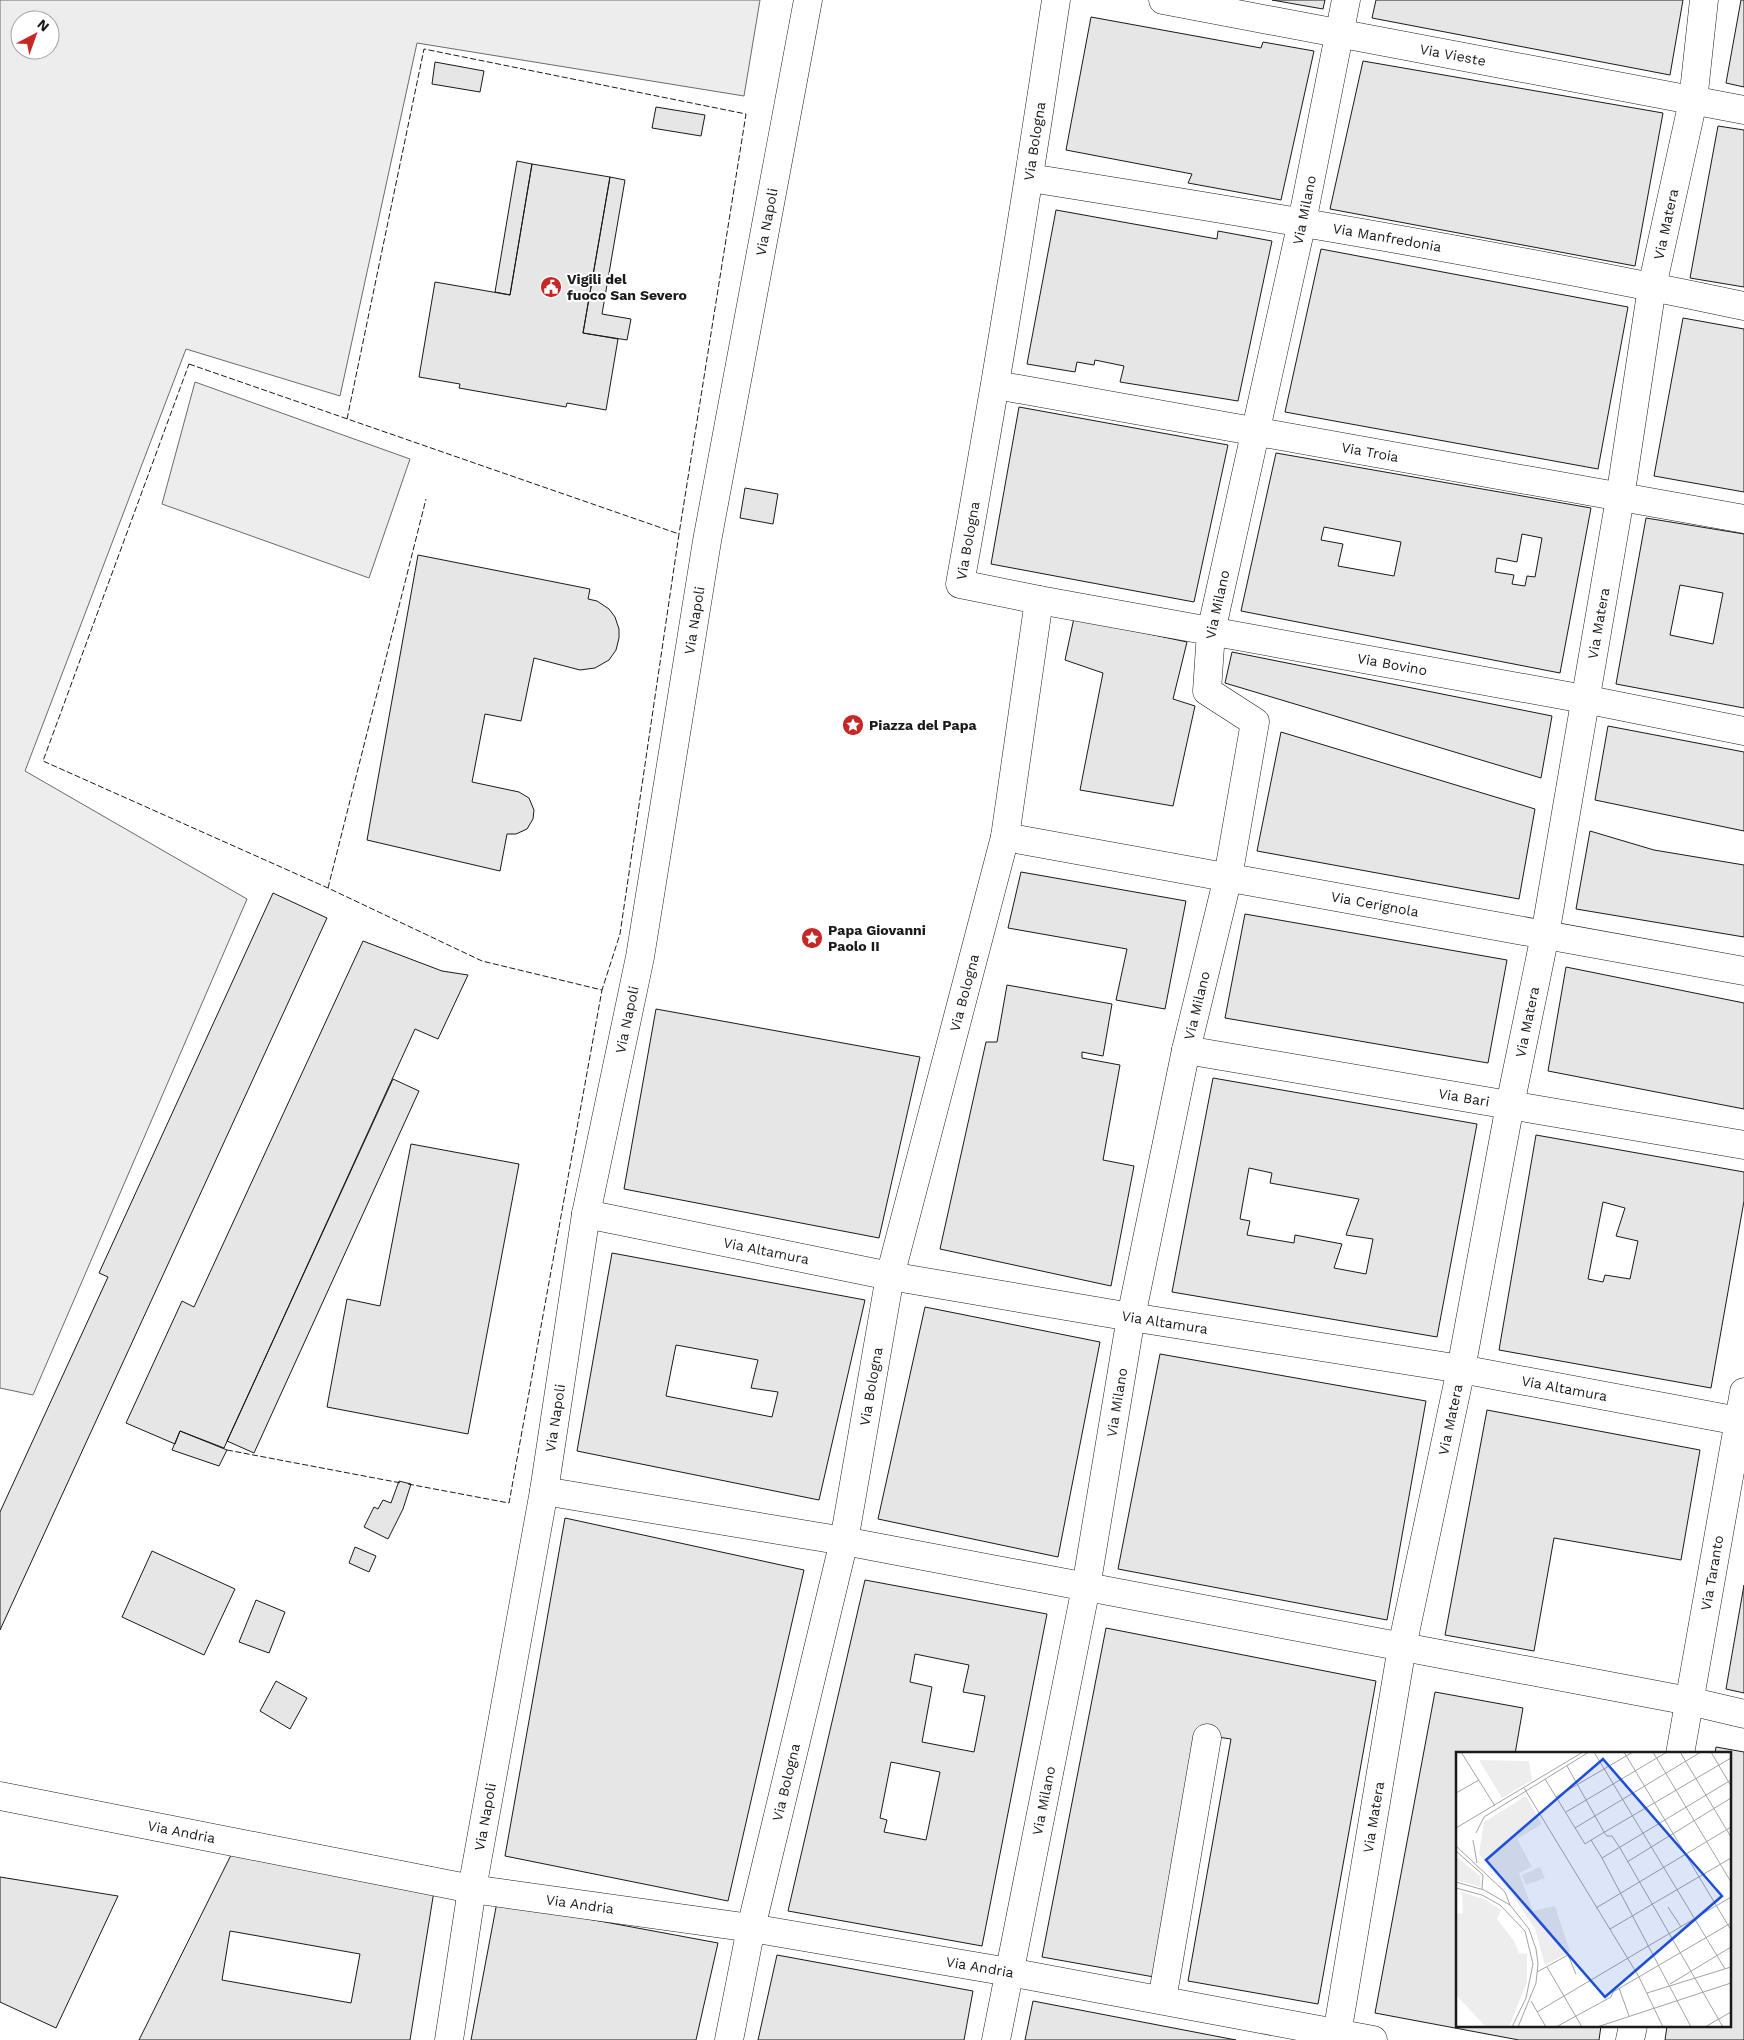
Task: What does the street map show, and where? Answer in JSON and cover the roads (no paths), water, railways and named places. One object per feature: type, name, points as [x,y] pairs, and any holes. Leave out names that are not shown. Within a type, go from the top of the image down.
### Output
[{"type":"street","name":"Via Napoli","points":[[449,2040],[472,1889],[544,1491],[586,1214],[640,957],[707,541],[808,0]]},
{"type":"street","name":"Via Bologna","points":[[729,2040],[751,1928],[844,1541],[890,1276],[1005,837],[1039,600],[960,584],[996,385],[1030,178],[1056,0]]},
{"type":"street","name":"Via Vieste","points":[[1163,0],[1744,110]]},
{"type":"street","name":"Via Milano","points":[[996,2040],[1086,1587],[1131,1318],[1186,1050],[1228,877],[1255,722],[1207,691],[1211,632],[1302,222],[1346,0]]},
{"type":"street","name":"Via Matera","points":[[1336,2037],[1402,1647],[1461,1370],[1510,1105],[1545,935],[1620,498],[1652,287],[1692,100],[1704,0]]},
{"type":"street","name":"Via Manfredonia","points":[[1030,178],[1302,222],[1744,306]]},
{"type":"street","name":"Via Troia","points":[[996,385],[1744,519]]},
{"type":"street","name":"Via Bovino","points":[[1039,600],[1584,699],[1744,731]]},
{"type":"street","name":"Via Cerignola","points":[[1005,837],[1744,971]]},
{"type":"street","name":"Via Bari","points":[[1186,1050],[1744,1145]]},
{"type":"street","name":"Via Altamura","points":[[586,1214],[890,1276],[1131,1318],[1461,1370],[1741,1422]]},
{"type":"street","name":"Via Taranto","points":[[1680,1752],[1741,1422],[1744,1392]]},
{"type":"street","points":[[544,1491],[844,1541],[1690,1701],[1744,1714]]},
{"type":"street","points":[[1162,2000],[1207,1738]]},
{"type":"street","name":"Via Andria","points":[[0,1796],[472,1889],[751,1928],[1162,2000],[1336,2037],[1373,2040]]},
{"type":"place","name":"Vigili del fuoco San Severo","points":[[551,287]]},
{"type":"place","name":"Piazza del Papa","points":[[853,725]]},
{"type":"place","name":"Papa Giovanni Paolo II","points":[[812,938]]}]
